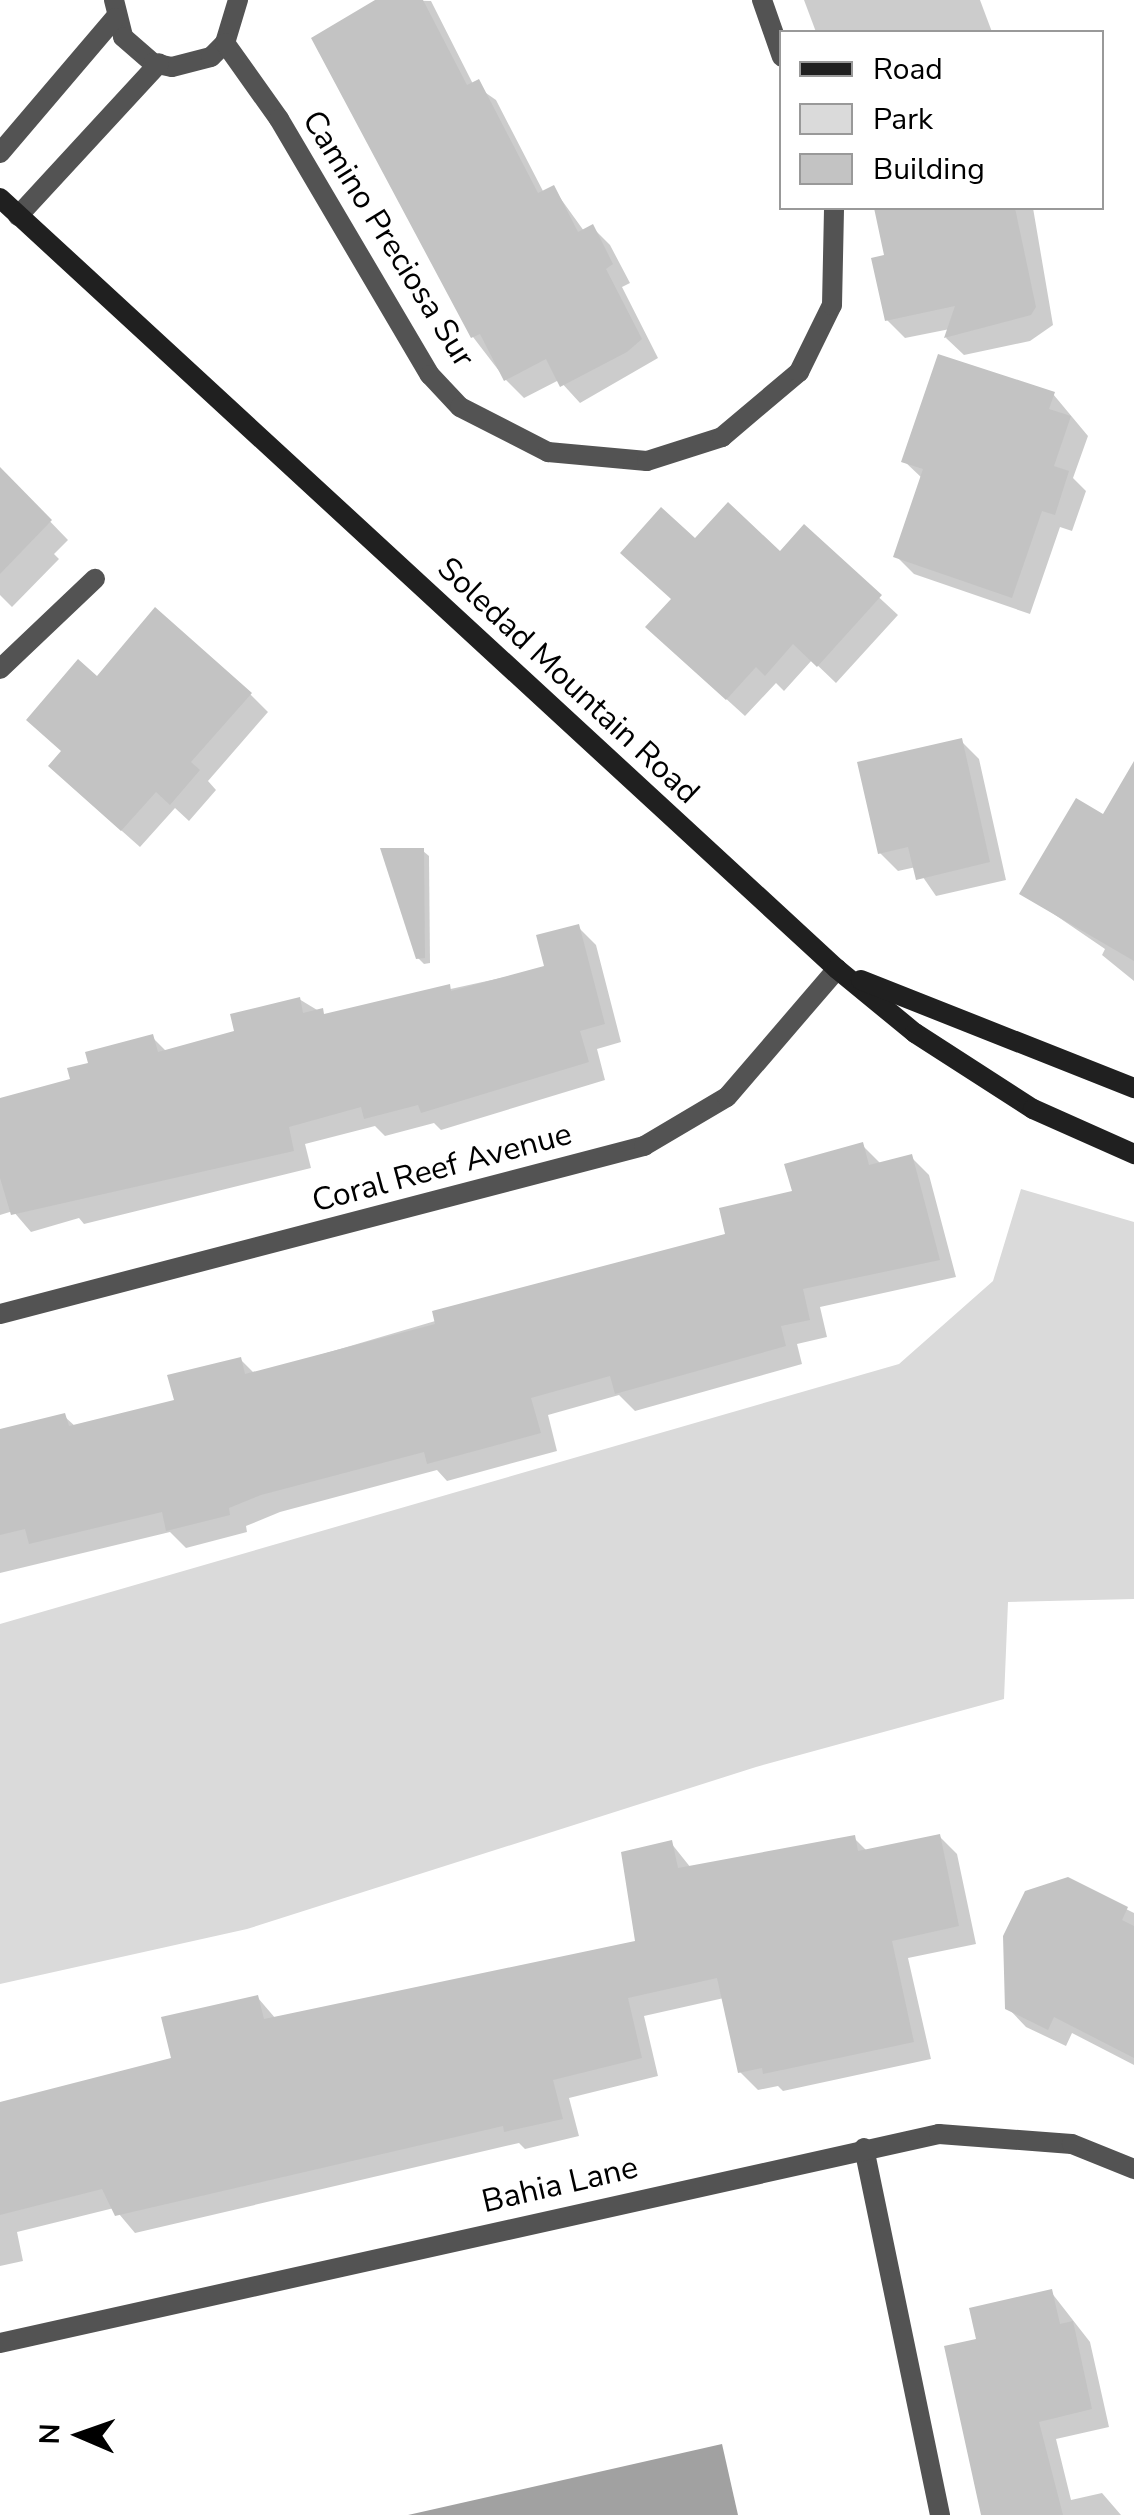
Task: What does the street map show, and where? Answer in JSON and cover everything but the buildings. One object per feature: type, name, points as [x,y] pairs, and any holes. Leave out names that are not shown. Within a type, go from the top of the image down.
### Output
[{"type":"main road","name":"Soledad Mountain Road","points":[[0,198],[836,970],[916,1033],[1033,1109],[1134,1154]]},
{"type":"main road","points":[[836,970],[1134,1088]]},
{"type":"street","points":[[0,152],[115,9],[136,52],[158,64],[192,64],[225,43],[238,0]]},
{"type":"street","points":[[762,0],[779,48]]},
{"type":"street","name":"Camino Preciosa Sur","points":[[225,43],[279,119],[430,374],[460,407],[548,452],[647,461],[666,455],[722,437],[799,372],[832,305],[834,210]]},
{"type":"street","points":[[18,216],[158,64]]},
{"type":"street","points":[[0,669],[95,579]]},
{"type":"street","name":"Coral Reef Avenue","points":[[0,1314],[644,1146],[727,1097],[836,970]]},
{"type":"street","name":"Bahia Lane","points":[[0,2342],[939,2134],[1072,2144],[1134,2169]]},
{"type":"street","points":[[864,2148],[940,2515]]},
{"type":"green space","points":[[1021,1189],[1134,1222],[1134,1599],[1008,1602],[1004,1699],[756,1767],[247,1929],[0,1984],[0,1624],[899,1364],[993,1281]]},
{"type":"shaded area","points":[[722,2444],[738,2515],[408,2515]]}]
